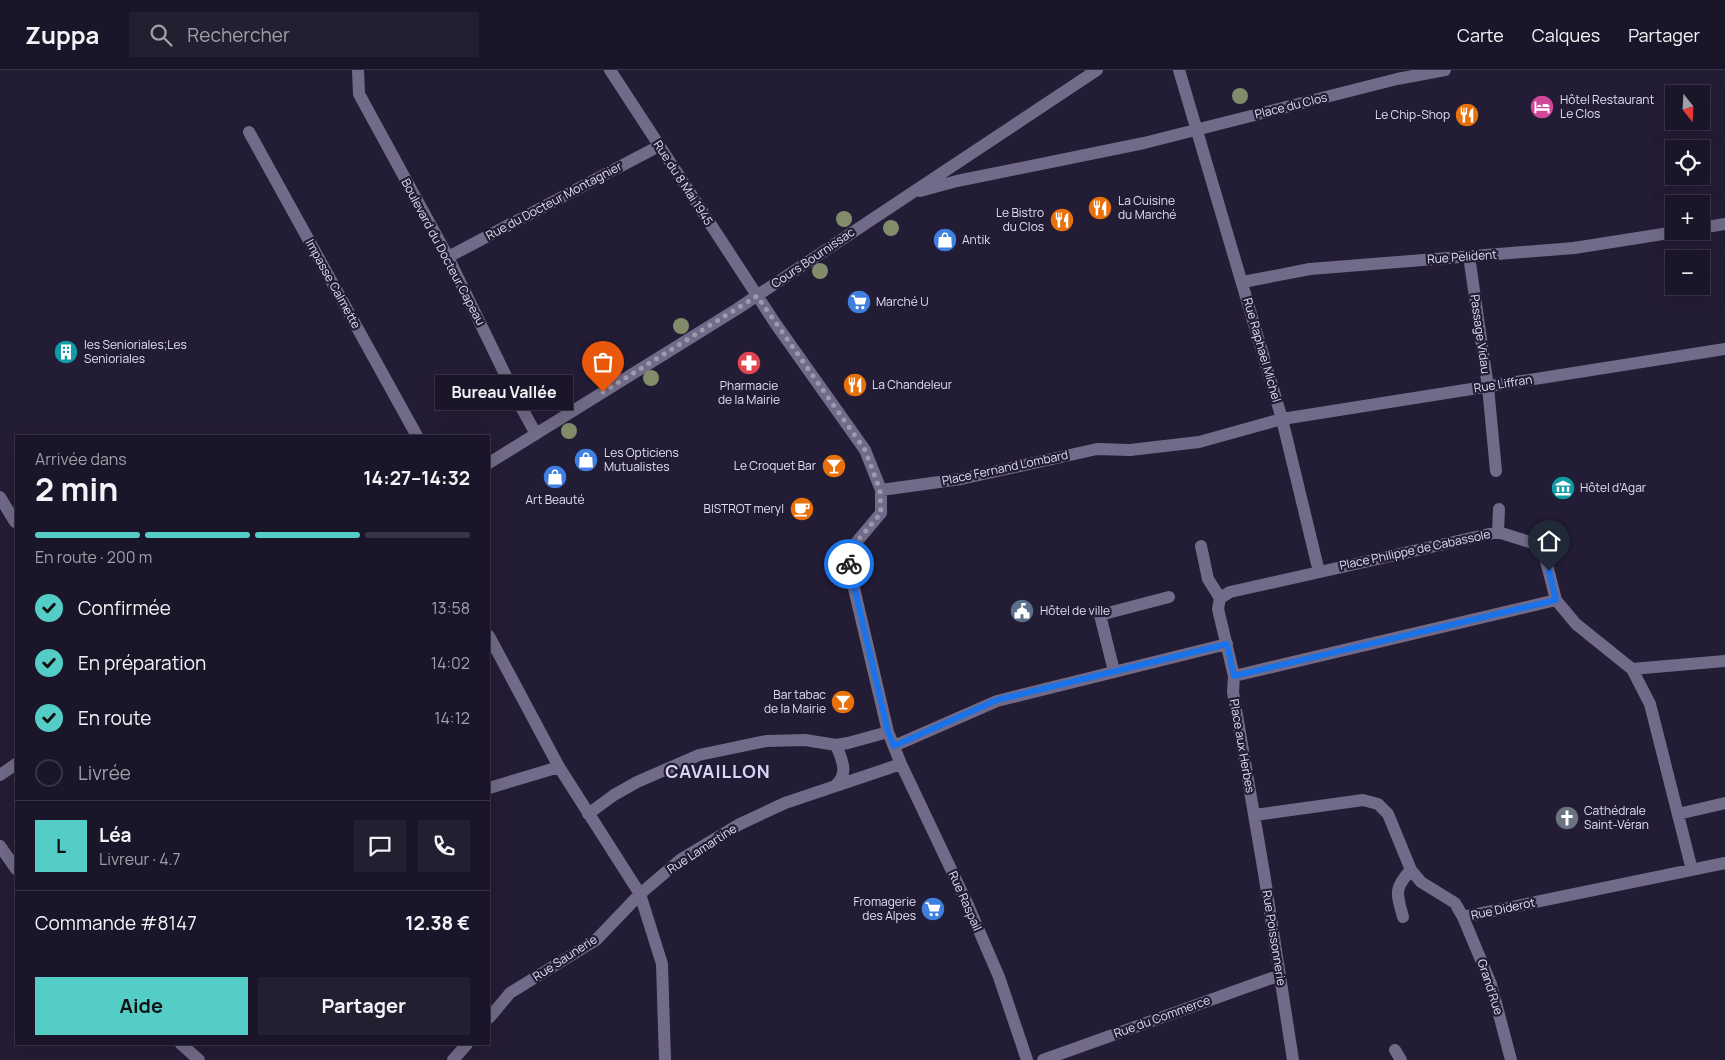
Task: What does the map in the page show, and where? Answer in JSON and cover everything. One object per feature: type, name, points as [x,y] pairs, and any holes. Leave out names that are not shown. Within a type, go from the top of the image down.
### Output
[{"type":"street","name":"Boulevard du Docteur Capeau","points":[[358,70],[359,94],[448,257],[536,434]]},
{"type":"street","name":"Rue du 8 Mai 1945","points":[[610,70],[757,296],[865,450],[880,490]]},
{"type":"street","name":"Cours Bournissac","points":[[490,463],[757,296],[1097,70]]},
{"type":"street","points":[[1179,70],[1198,130]]},
{"type":"street","name":"Place du Clos","points":[[1198,130],[1397,79],[1445,70]]},
{"type":"street","name":"Cours Bournissac","points":[[908,194],[957,181],[1135,145],[1198,130]]},
{"type":"street","name":"Rue Raphael Michel","points":[[1198,130],[1282,420],[1319,572]]},
{"type":"street","name":"Impasse Calmette","points":[[249,132],[416,435]]},
{"type":"street","name":"Rue du Docteur Montagnier","points":[[448,257],[659,146]]},
{"type":"street","points":[[1710,226],[1725,224]]},
{"type":"street","name":"Rue Pelident","points":[[1243,282],[1310,269],[1574,248],[1665,234]]},
{"type":"street","name":"Passage Vidau","points":[[1469,256],[1488,387],[1496,471]]},
{"type":"street","name":"Rue Liffran","points":[[1130,450],[1198,442],[1282,420],[1725,349]]},
{"type":"street","name":"Place Fernand Lombard","points":[[880,490],[961,479],[1097,449],[1130,450]]},
{"type":"street","name":"Rue Raspail","points":[[880,490],[881,513],[854,545],[848,563],[888,732],[901,764],[980,932],[999,977],[1027,1060]]},
{"type":"street","points":[[0,497],[15,522]]},
{"type":"street","points":[[1498,532],[1499,509]]},
{"type":"street","name":"Place Philippe de Cabassole","points":[[1220,598],[1230,592],[1498,532],[1539,545],[1545,557],[1556,600]]},
{"type":"street","points":[[1201,546],[1208,579],[1220,598],[1218,609],[1234,676],[1556,600],[1576,624],[1632,669],[1650,704],[1692,870]]},
{"type":"street","points":[[1114,671],[1100,614],[1169,597]]},
{"type":"street","points":[[490,638],[559,767],[640,894],[662,964],[665,1060]]},
{"type":"street","points":[[894,746],[997,700],[1227,644]]},
{"type":"street","points":[[1632,669],[1725,661]]},
{"type":"street","name":"Place aux Herbes","points":[[1234,676],[1233,692],[1255,815]]},
{"type":"street","points":[[588,814],[614,795],[637,782],[699,755],[766,741],[805,740],[836,745],[888,732]]},
{"type":"street","points":[[836,745],[844,771],[842,780],[836,785]]},
{"type":"street","name":"Rue Lamartine","points":[[640,894],[680,860],[740,824],[785,803],[901,764]]},
{"type":"street","points":[[0,775],[15,765]]},
{"type":"street","points":[[490,788],[559,767]]},
{"type":"street","name":"Rue Diderot","points":[[1255,815],[1362,800],[1378,804],[1388,814],[1411,870],[1421,882],[1455,903],[1463,917],[1725,863]]},
{"type":"street","points":[[1678,814],[1725,803]]},
{"type":"street","name":"Rue Poissonnerie","points":[[1255,815],[1293,1060]]},
{"type":"street","points":[[0,846],[15,868]]},
{"type":"street","points":[[1403,917],[1397,893],[1402,880],[1411,870]]},
{"type":"street","name":"Rue Saunerie","points":[[490,1017],[510,993],[596,940],[640,894]]},
{"type":"street","name":"Grand'Rue","points":[[1463,917],[1491,984],[1510,1060]]},
{"type":"street","name":"Rue du Commerce","points":[[1043,1060],[1280,975]]},
{"type":"street","points":[[182,1045],[199,1060]]},
{"type":"street","points":[[454,1060],[466,1045]]},
{"type":"way so far","points":[[603,392],[757,296],[865,450],[880,490],[881,513],[854,545],[849,564]]},
{"type":"place","name":"Hôtel Restaurant Le Clos","points":[[1542,107]]},
{"type":"place","name":"Le Chip-Shop","points":[[1467,115]]},
{"type":"place","name":"La Cuisine du Marché","points":[[1100,208]]},
{"type":"place","name":"Le Bistro du Clos","points":[[1062,220]]},
{"type":"place","name":"Antik","points":[[945,240]]},
{"type":"place","name":"Marché U","points":[[859,302]]},
{"type":"place","name":"les Senioriales;Les Senioriales","points":[[66,352]]},
{"type":"place","name":"Pharmacie de la Mairie","points":[[749,363]]},
{"type":"place","name":"La Chandeleur","points":[[855,385]]},
{"type":"place","name":"Bureau Vallée","points":[[603,392]]},
{"type":"place","name":"Les Opticiens Mutualistes","points":[[586,460]]},
{"type":"place","name":"Le Croquet Bar","points":[[834,466]]},
{"type":"place","name":"Art Beauté","points":[[555,477]]},
{"type":"place","name":"Hôtel d’Agar","points":[[1563,488]]},
{"type":"place","name":"BISTROT meryl","points":[[802,509]]},
{"type":"place","name":"Hôtel de ville","points":[[1022,611]]},
{"type":"place","name":"Bar tabac de la Mairie","points":[[843,702]]},
{"type":"place","name":"Cathédrale Saint-Véran","points":[[1567,818]]},
{"type":"place","name":"Fromagerie des Alpes","points":[[933,909]]},
{"type":"district","name":"CAVAILLON","points":[[718,772]]},
{"type":"route","points":[[849,564],[888,732],[894,746],[997,700],[1227,644],[1234,676],[1556,600],[1549,571]]}]
